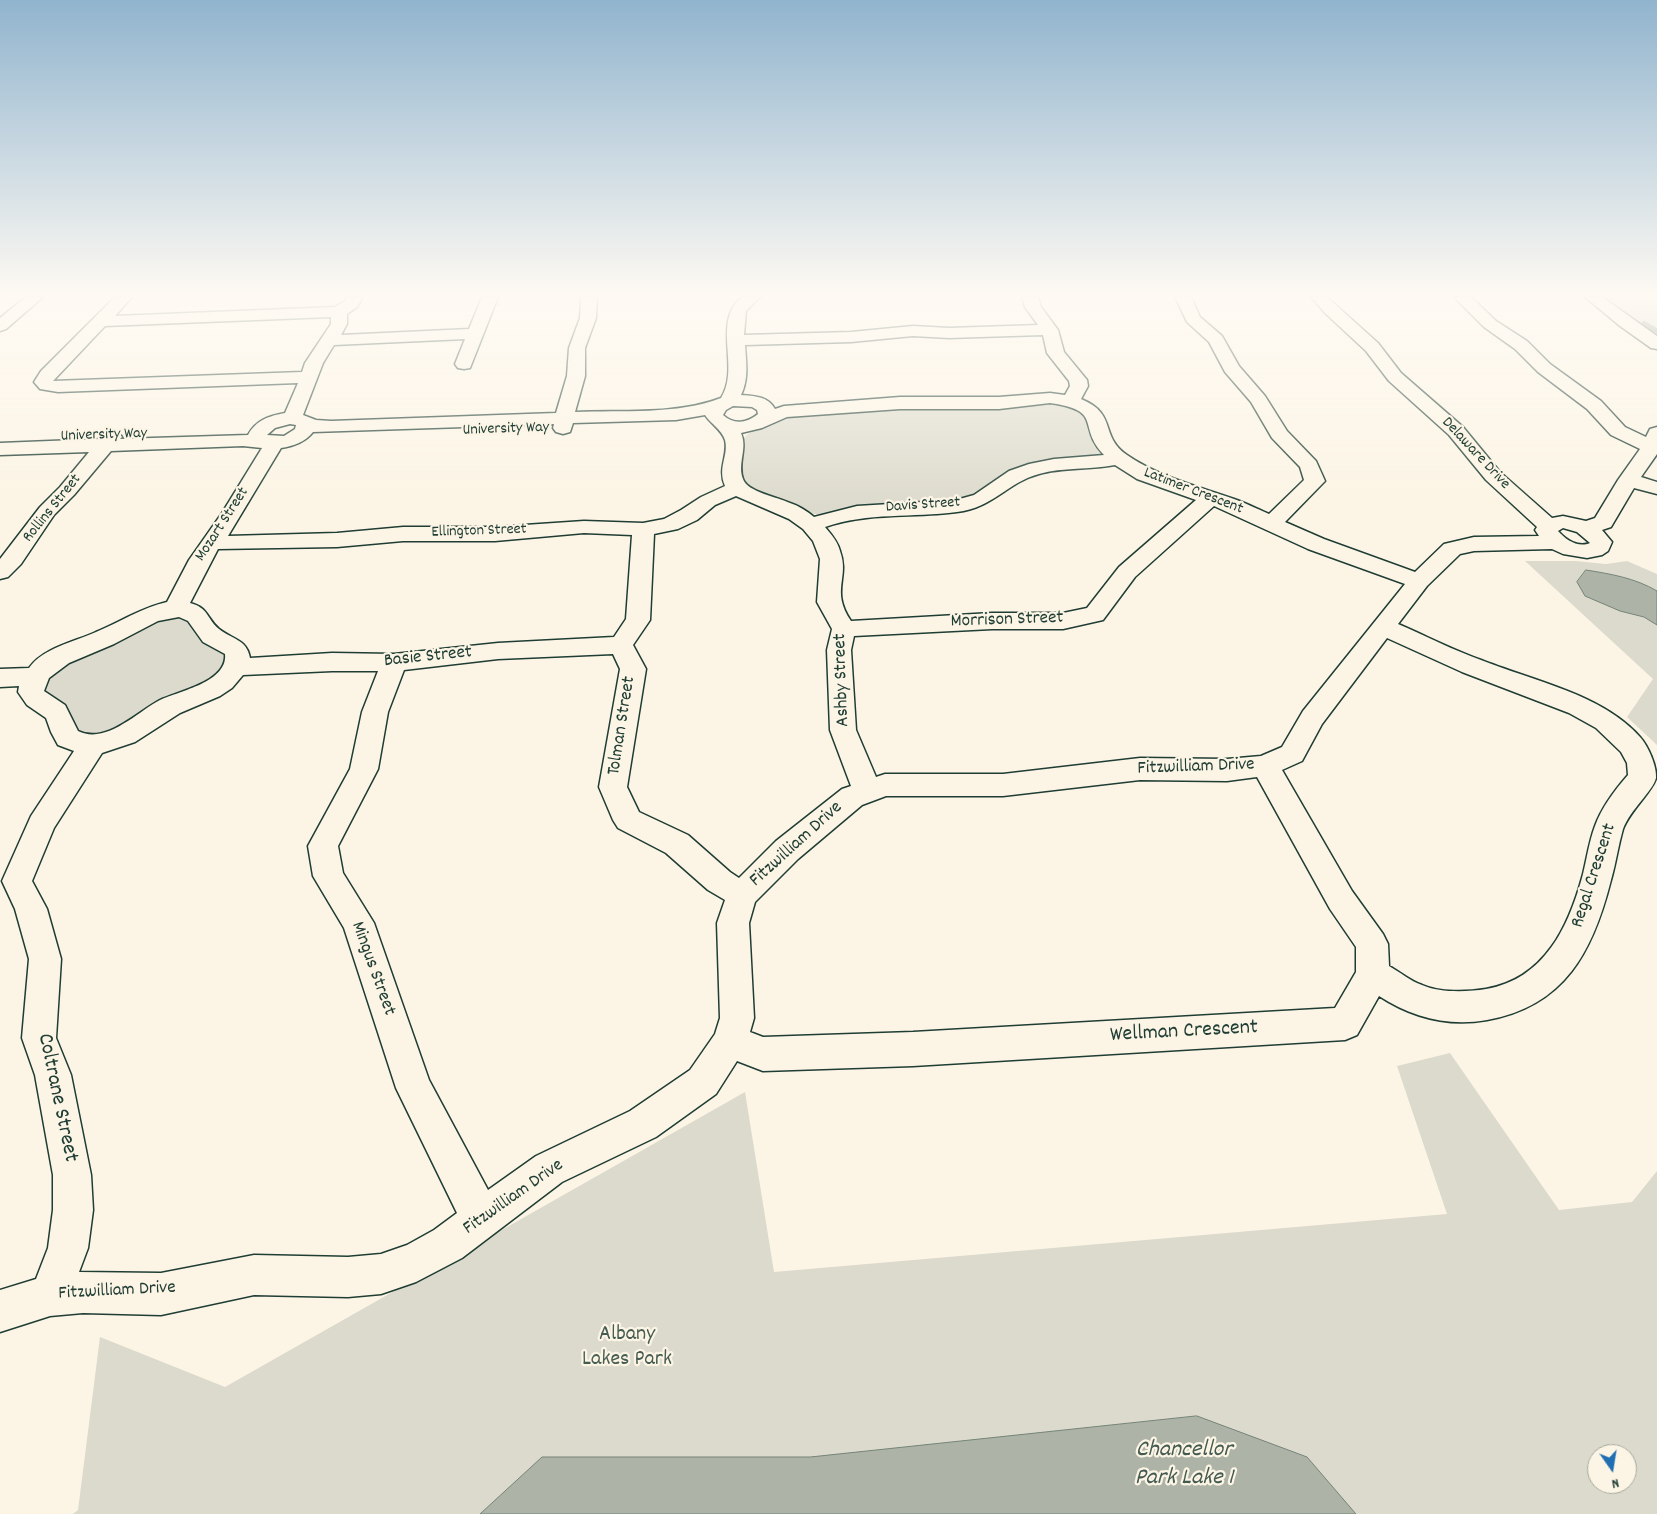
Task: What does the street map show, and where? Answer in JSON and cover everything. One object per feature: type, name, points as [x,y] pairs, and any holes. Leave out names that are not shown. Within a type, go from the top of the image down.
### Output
[{"type":"street","points":[[54,368],[43,382],[46,386],[309,376]]},
{"type":"street","points":[[298,421],[302,397],[312,368]]},
{"type":"street","points":[[564,423],[576,368]]},
{"type":"street","points":[[738,488],[733,482],[725,420],[736,388],[740,368]]},
{"type":"street","points":[[1068,368],[1078,380],[1079,386],[1071,401]]},
{"type":"street","points":[[1231,368],[1259,400],[1278,434],[1309,465],[1315,481],[1271,524]]},
{"type":"street","name":"Delaware Drive","points":[[1388,368],[1395,377],[1456,431],[1493,476],[1556,530]]},
{"type":"street","name":"Delaware Drive","points":[[1404,368],[1421,388],[1470,430],[1556,530]]},
{"type":"street","points":[[1544,368],[1594,405],[1620,432],[1655,441],[1628,480],[1604,522],[1586,528],[1596,535],[1601,542],[1597,549],[1581,551],[1556,530]]},
{"type":"street","name":"Latimer Crescent","points":[[758,407],[781,412],[900,403],[999,403],[1050,398],[1071,401],[1088,408],[1095,415],[1102,440],[1118,458],[1144,475],[1211,498],[1316,544],[1419,580]]},
{"type":"street","name":"University Way","points":[[273,437],[298,421],[339,427],[725,420],[742,400],[758,407]]},
{"type":"street","points":[[725,420],[758,407]]},
{"type":"street","name":"Mozart Street","points":[[174,609],[211,543],[232,514],[273,437],[304,432],[306,428],[298,421]]},
{"type":"street","name":"University Way","points":[[0,439],[109,440],[324,437],[564,423]]},
{"type":"street","name":"University Way","points":[[0,449],[109,440]]},
{"type":"street","name":"Rollins Street","points":[[0,572],[13,559],[47,511],[67,491],[109,440]]},
{"type":"street","name":"Davis Street","points":[[811,525],[852,512],[958,506],[981,499],[1016,475],[1036,468],[1095,463],[1118,458]]},
{"type":"street","points":[[1628,480],[1657,488]]},
{"type":"street","name":"Ashby Street","points":[[738,488],[752,497],[790,510],[811,525],[828,548],[831,563],[829,601],[844,629],[838,650],[843,730],[867,790]]},
{"type":"street","name":"Ellington Street","points":[[211,543],[337,540],[402,534],[495,534],[584,527],[642,529],[670,524],[689,515],[708,501],[738,488]]},
{"type":"street","name":"Morrison Street","points":[[844,629],[992,621],[1062,621],[1095,614],[1127,572],[1211,498]]},
{"type":"street","points":[[621,645],[638,620],[642,529]]},
{"type":"street","name":"Fitzwilliam Drive","points":[[0,1311],[50,1295],[84,1292],[161,1294],[254,1275],[348,1277],[381,1274],[416,1262],[448,1244],[549,1169],[643,1124],[704,1082],[730,1042],[738,1018],[734,922],[742,895],[788,850],[838,806],[867,790],[885,785],[1003,785],[1140,769],[1227,770],[1265,766],[1292,754],[1312,718],[1419,580],[1452,549],[1556,530]]},
{"type":"street","points":[[174,609],[189,610],[195,613],[210,634],[233,647],[238,656],[235,667],[230,676],[217,686],[167,709],[132,732],[110,741],[94,744],[78,742],[66,737],[61,721],[54,710],[32,696],[31,686],[36,677],[46,666],[58,658],[107,638],[145,616],[174,609]]},
{"type":"street","name":"Regal Crescent","points":[[1373,974],[1416,999],[1441,1005],[1475,1007],[1497,1004],[1530,990],[1543,981],[1567,953],[1583,920],[1600,865],[1604,837],[1615,813],[1642,778],[1641,762],[1631,746],[1605,721],[1578,706],[1471,666],[1383,627]]},
{"type":"street","name":"Basie Street","points":[[235,667],[317,662],[394,663],[498,651],[621,645]]},
{"type":"street","name":"Tolman Street","points":[[621,645],[633,669],[613,787],[628,820],[677,844],[719,881],[742,895]]},
{"type":"street","name":"Mingus Street","points":[[394,663],[375,712],[364,769],[323,846],[328,876],[358,924],[414,1088],[481,1218]]},
{"type":"street","points":[[0,678],[36,677]]},
{"type":"street","name":"Coltrane Street","points":[[50,1295],[68,1248],[73,1210],[72,1175],[53,1075],[39,1038],[45,958],[31,909],[17,882],[41,824],[94,744]]},
{"type":"street","points":[[1265,766],[1341,900],[1372,944],[1373,974]]},
{"type":"street","name":"Wellman Crescent","points":[[730,1042],[763,1054],[913,1049],[1345,1024],[1373,974]]},
{"type":"green space","points":[[1049,401],[1082,409],[1102,451],[1099,456],[986,490],[966,499],[832,512],[822,515],[807,513],[746,487],[739,473],[744,438],[749,433],[781,415]]},
{"type":"green space","points":[[1525,561],[1575,561],[1606,564],[1627,561],[1657,574],[1657,745],[1627,717],[1653,679]]},
{"type":"green space","points":[[165,615],[187,618],[200,638],[226,653],[224,673],[102,737],[78,733],[68,710],[42,690],[52,669]]},
{"type":"green space","name":"Albany Lakes Park","points":[[1450,1053],[1559,1210],[1632,1202],[1657,1171],[1657,1514],[73,1514],[78,1510],[100,1337],[225,1387],[745,1092],[774,1272],[1447,1214],[1397,1066]]},
{"type":"water","points":[[1586,570],[1631,580],[1657,591],[1657,625],[1644,617],[1620,611],[1585,596],[1577,582]]},
{"type":"water","name":"Chancellor Park Lake 1","points":[[1197,1416],[1307,1457],[1356,1514],[480,1514],[542,1457],[810,1457]]}]
